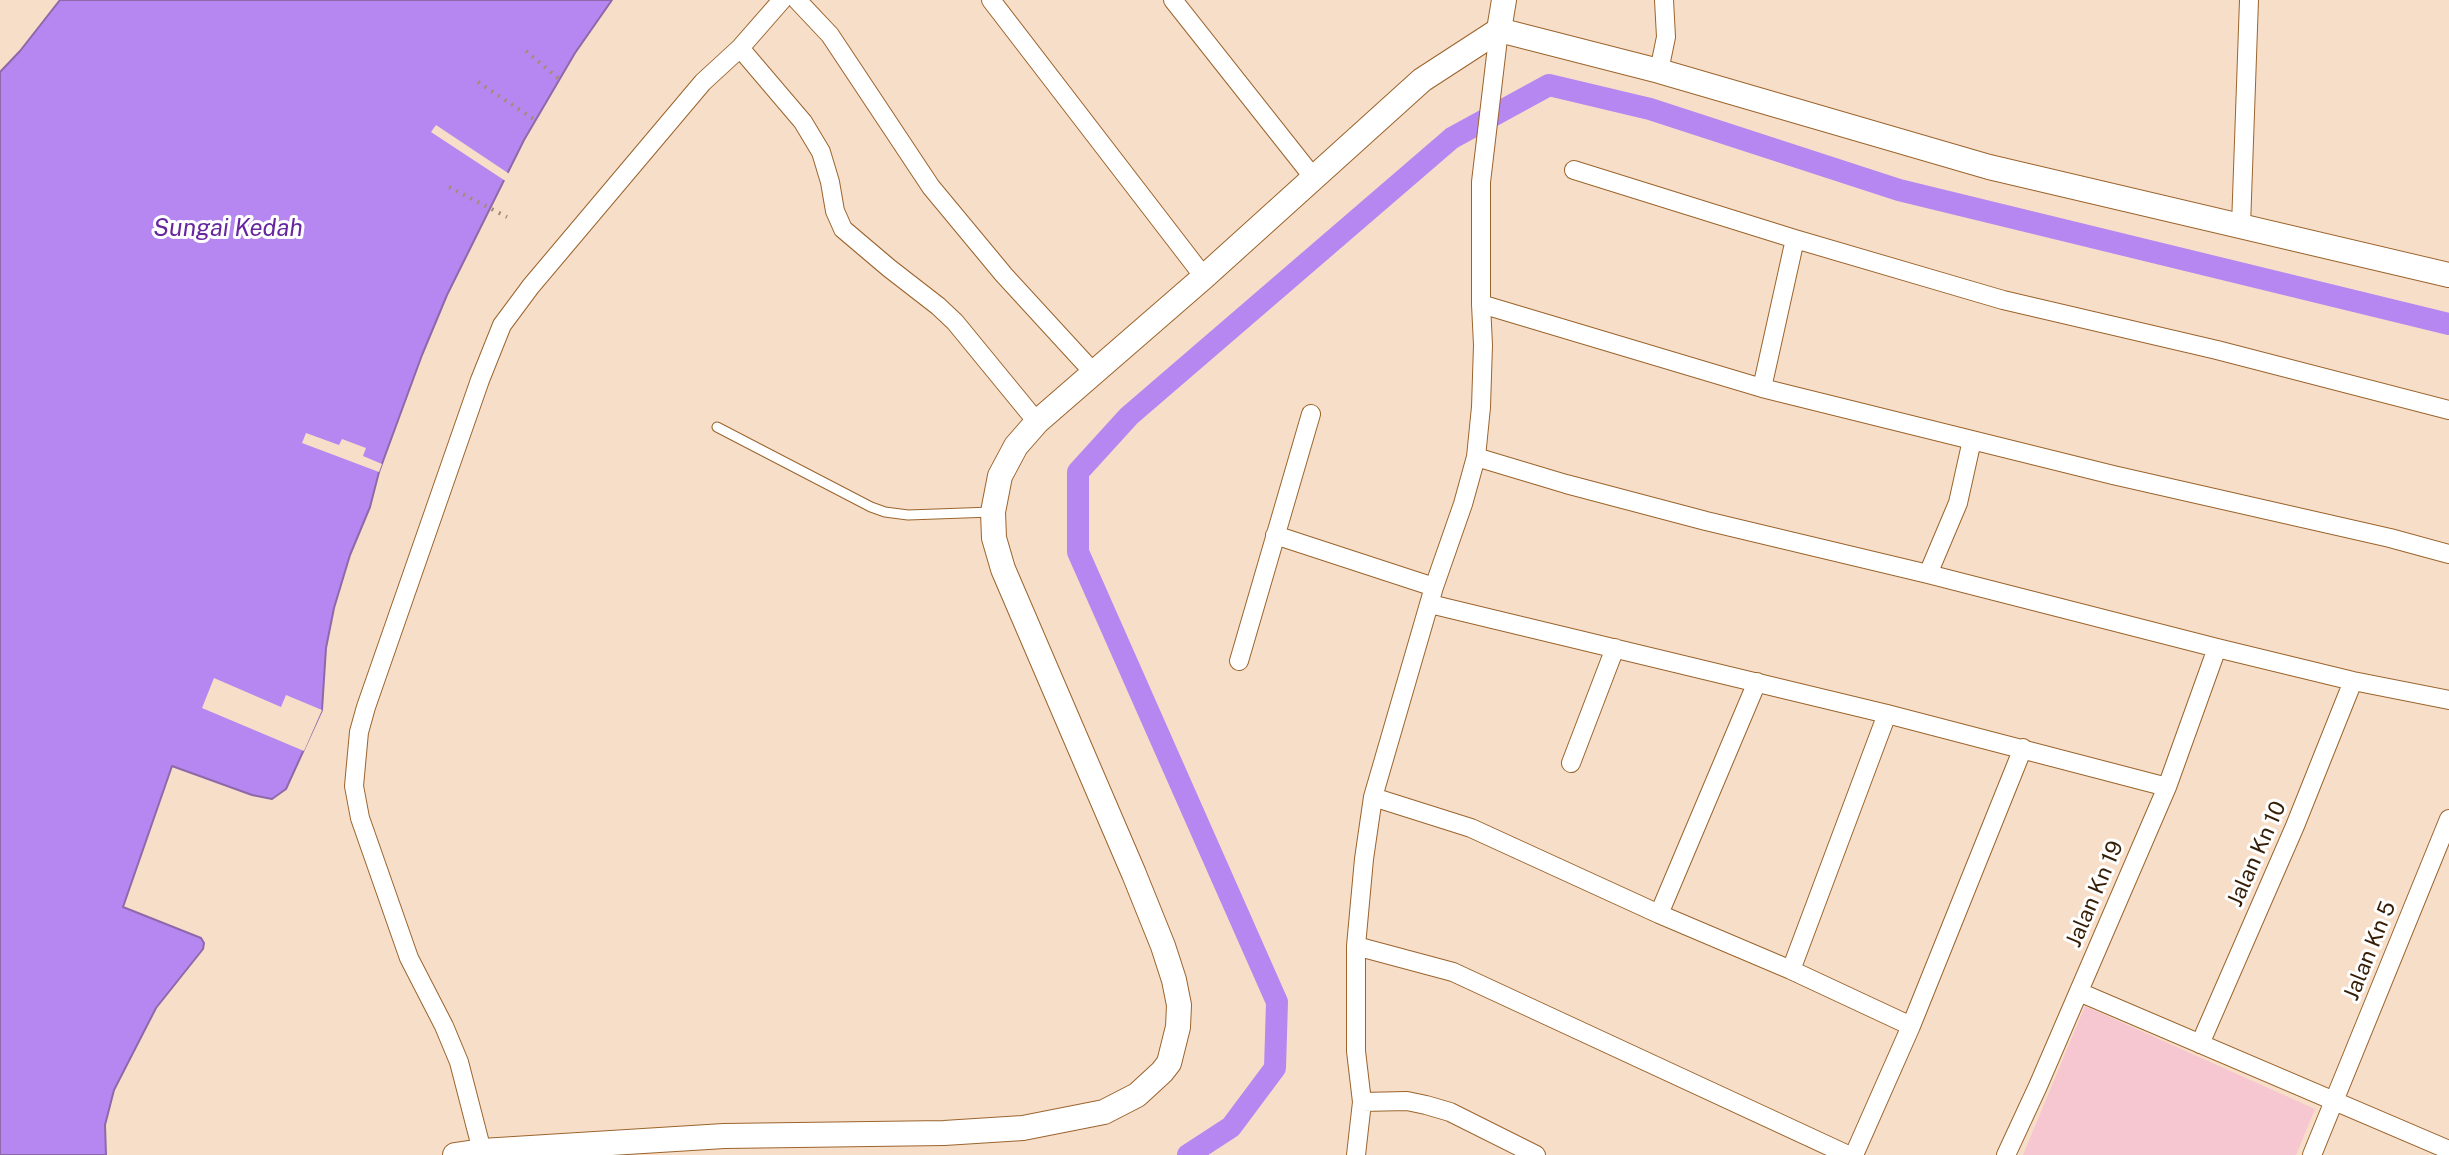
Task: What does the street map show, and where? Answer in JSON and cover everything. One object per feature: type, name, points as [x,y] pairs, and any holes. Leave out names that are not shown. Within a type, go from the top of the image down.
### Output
[{"type":"main road","points":[[1499,30],[1504,0]]},
{"type":"main road","points":[[455,1155],[724,1136],[944,1133],[1023,1128],[1104,1112],[1137,1095],[1152,1083],[1169,1063],[1178,1027],[1179,1005],[1163,946],[1003,569],[994,538],[993,512],[1000,476],[1016,446],[1037,422],[1204,277],[1422,80],[1499,30],[1659,71],[1989,167],[2449,275]]},
{"type":"street","points":[[482,1151],[459,1062],[409,958],[360,818],[354,786],[359,732],[480,380],[502,325],[531,286],[703,82],[740,48],[782,0]]},
{"type":"street","points":[[797,0],[830,35],[931,187],[1004,275],[1093,372]]},
{"type":"street","points":[[991,0],[1204,277]]},
{"type":"street","points":[[1173,0],[1313,177]]},
{"type":"street","points":[[1659,71],[1666,37],[1664,0]]},
{"type":"street","points":[[2241,226],[2249,0]]},
{"type":"street","points":[[1356,1155],[1362,1102],[1356,1051],[1356,946],[1373,797],[1476,457],[1483,345],[1481,182],[1499,30]]},
{"type":"street","points":[[740,48],[803,122],[821,152],[835,211],[843,229],[955,322],[1037,422]]},
{"type":"street","points":[[1574,170],[1795,239],[2057,314],[2217,350],[2449,410]]},
{"type":"street","points":[[1762,388],[1795,239]]},
{"type":"street","points":[[1481,304],[1762,388],[2449,554]]},
{"type":"street","points":[[1239,661],[1311,414]]},
{"type":"street","points":[[1928,574],[1958,503],[1972,440]]},
{"type":"street","points":[[1476,457],[1706,521],[2353,681],[2449,700]]},
{"type":"street","points":[[1275,535],[1432,596],[1615,648],[2023,748],[2167,787]]},
{"type":"street","points":[[1571,763],[1615,648]]},
{"type":"street","name":"Jalan Kn 19","points":[[2006,1155],[2167,787],[2217,648]]},
{"type":"street","name":"Jalan Kn 10","points":[[2200,1044],[2301,814],[2353,681]]},
{"type":"street","points":[[1659,914],[1757,682]]},
{"type":"street","points":[[1791,970],[1887,714]]},
{"type":"street","points":[[1356,946],[1453,972],[1851,1155],[1911,1026],[2023,748]]},
{"type":"street","points":[[1373,797],[1471,828],[1911,1026]]},
{"type":"street","name":"Jalan Kn 5","points":[[2312,1155],[2449,819]]},
{"type":"street","points":[[2079,992],[2449,1150]]},
{"type":"street","points":[[1362,1102],[1407,1101],[1438,1108],[1473,1122],[1536,1155]]},
{"type":"lane","points":[[717,427],[885,512],[908,515],[993,512]]},
{"type":"path","points":[[526,51],[559,79]]},
{"type":"path","points":[[478,82],[535,120]]},
{"type":"path","points":[[449,187],[507,217]]},
{"type":"shaded area","points":[[2085,1006],[2315,1109],[2296,1155],[2023,1155]]},
{"type":"water","name":"Sungai Kedah","points":[[60,0],[612,0],[575,53],[524,140],[447,295],[422,355],[334,608],[326,648],[322,710],[286,789],[272,799],[252,795],[172,766],[123,907],[201,938],[203,949],[156,1008],[114,1090],[105,1125],[106,1155],[0,1155],[0,72]]},
{"type":"pier","points":[[436,125],[511,175],[507,182],[431,132]]},
{"type":"pier","points":[[306,433],[339,445],[342,439],[366,448],[363,456],[382,464],[379,472],[302,443]]},
{"type":"pier","points":[[214,678],[281,707],[286,695],[322,710],[304,751],[202,708]]},
{"type":"waterway","points":[[1188,1155],[1231,1127],[1275,1068],[1277,1002],[1078,552],[1078,472],[1129,416],[1452,138],[1549,85],[1650,109],[1899,190],[2449,324]]}]
